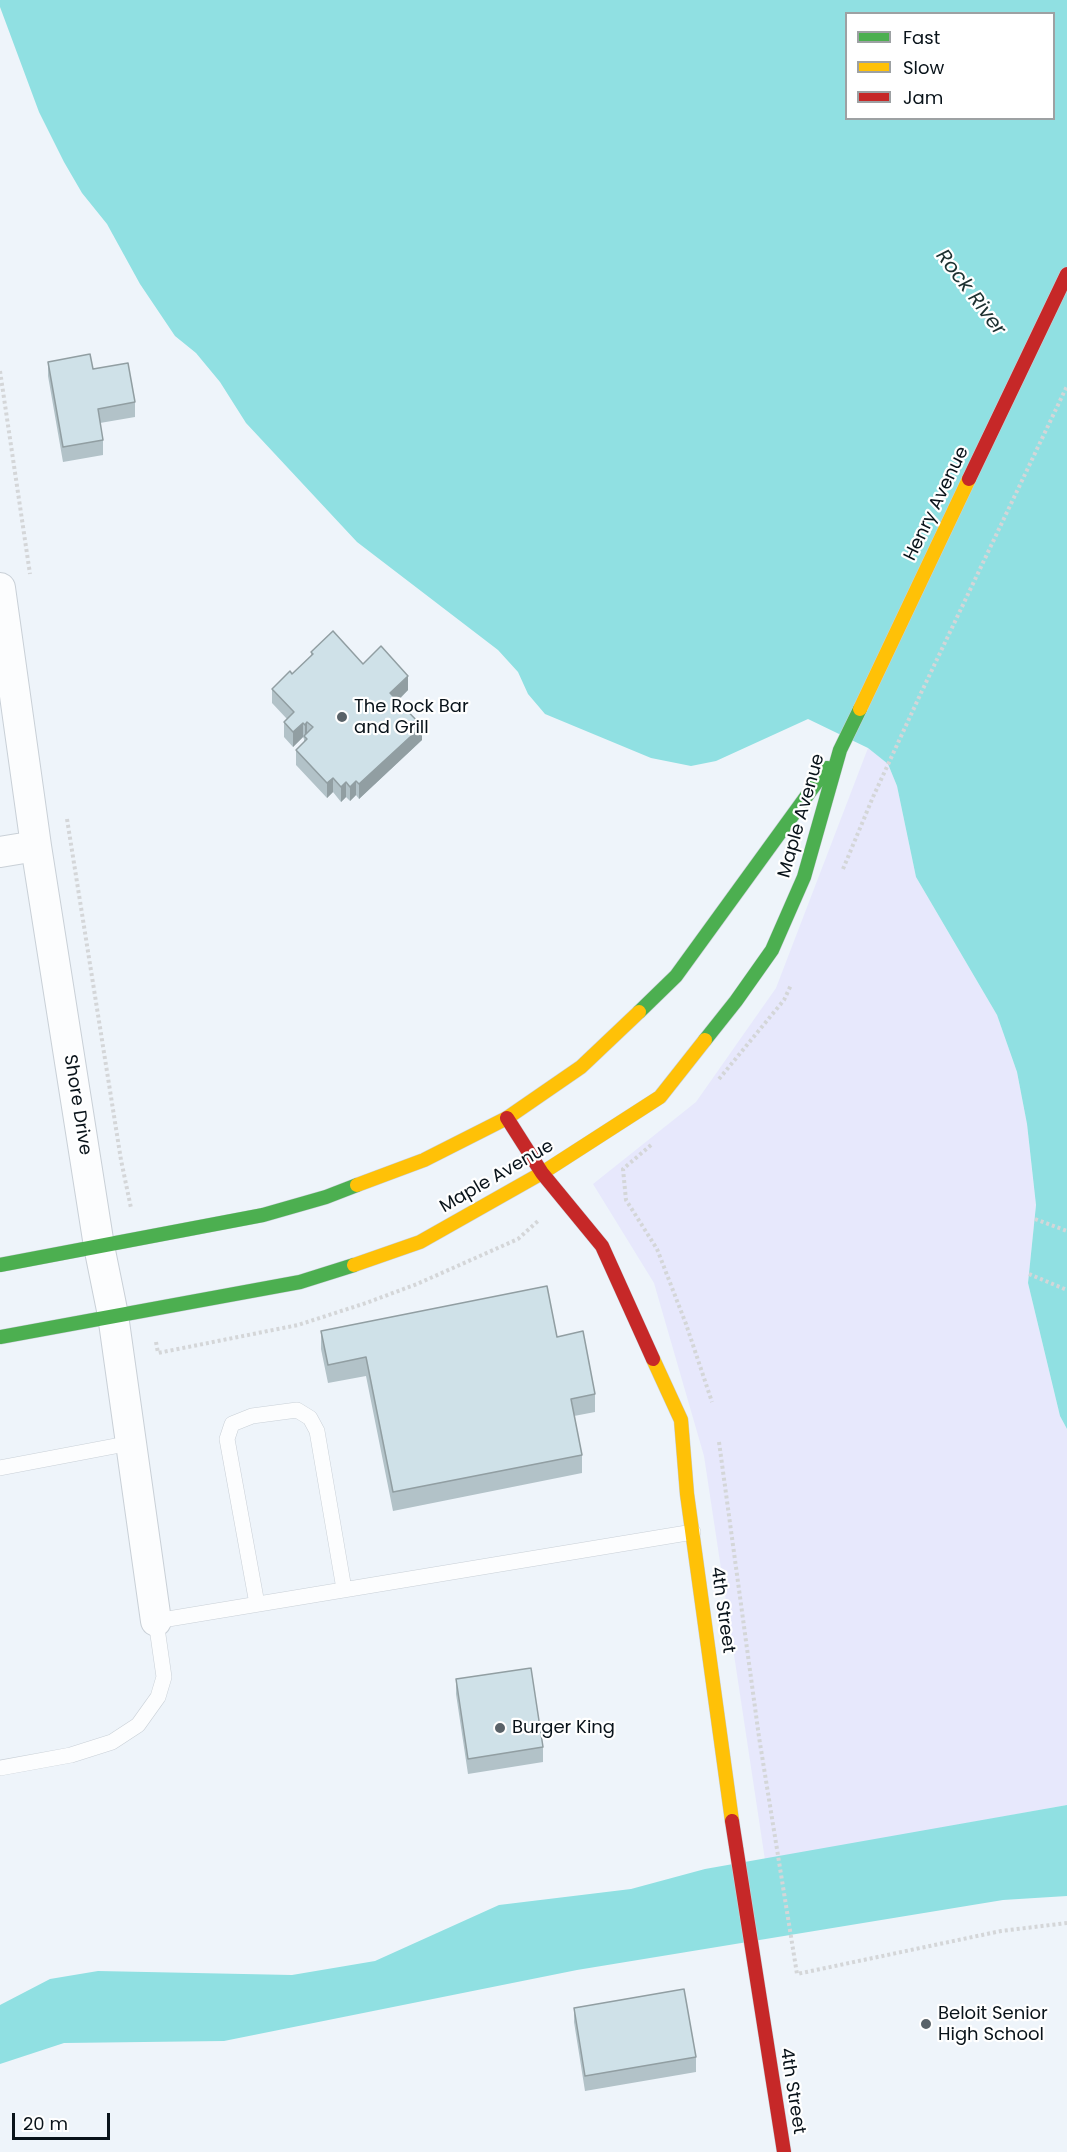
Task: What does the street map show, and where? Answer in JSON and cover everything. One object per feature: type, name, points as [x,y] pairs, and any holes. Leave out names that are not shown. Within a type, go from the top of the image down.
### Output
[{"type":"street","name":"Henry Avenue","points":[[840,750],[1067,274]]},
{"type":"street","name":"Shore Drive","points":[[0,588],[36,846],[99,1246],[113,1315],[156,1621]]},
{"type":"street","name":"Maple Avenue","points":[[0,1265],[263,1215],[326,1197],[424,1160],[507,1118],[581,1067],[676,976],[840,750]]},
{"type":"street","name":"Maple Avenue","points":[[0,1337],[300,1282],[420,1242],[542,1173],[660,1097],[736,1001],[772,950],[804,877],[840,750]]},
{"type":"street","points":[[0,852],[36,846]]},
{"type":"street","name":"4th Street","points":[[507,1118],[542,1173],[602,1246],[681,1420],[693,1532],[738,1864],[784,2152]]},
{"type":"lane","points":[[257,1604],[227,1439],[232,1424],[252,1416],[297,1410],[310,1418],[316,1431],[345,1589]]},
{"type":"lane","points":[[0,1468],[131,1443]]},
{"type":"lane","points":[[0,1768],[71,1755],[112,1742],[138,1725],[158,1697],[164,1677],[156,1621],[693,1532]]},
{"type":"path","points":[[0,371],[31,584]]},
{"type":"path","points":[[873,797],[1067,386]]},
{"type":"path","points":[[66,814],[121,1160],[136,1238]]},
{"type":"path","points":[[149,1309],[158,1353],[298,1325],[417,1284],[518,1239],[564,1197]]},
{"type":"path","points":[[1035,1219],[1067,1231]]},
{"type":"path","points":[[1029,1274],[1067,1290]]},
{"type":"path","points":[[779,1854],[797,1974],[1001,1931],[1067,1923]]},
{"type":"shaded area","points":[[868,748],[888,764],[897,786],[916,877],[997,1015],[1017,1072],[1027,1124],[1036,1205],[1028,1283],[1060,1416],[1067,1429],[1067,1805],[765,1860],[704,1456],[654,1283],[593,1184],[696,1102],[776,988]]},
{"type":"water","name":"Rock River","points":[[0,0],[1067,0],[1067,1429],[1060,1416],[1028,1283],[1036,1205],[1027,1124],[1017,1072],[997,1015],[916,877],[897,786],[888,764],[868,748],[808,719],[716,761],[691,766],[651,758],[545,714],[528,694],[518,672],[498,650],[357,542],[246,423],[220,382],[196,353],[175,336],[140,284],[107,224],[82,193],[39,112],[0,7]]},
{"type":"water","points":[[1067,1805],[1067,1896],[1003,1900],[577,1970],[224,2041],[64,2043],[0,2064],[0,2005],[50,1979],[98,1971],[292,1975],[375,1961],[499,1905],[631,1889],[705,1869]]},
{"type":"building","points":[[90,354],[93,369],[128,363],[135,402],[98,409],[103,440],[63,447],[48,362]]},
{"type":"building","name":"The Rock Bar and Grill","points":[[333,631],[363,664],[381,646],[408,676],[390,693],[422,726],[359,784],[356,781],[350,787],[346,782],[341,787],[333,778],[327,783],[296,750],[307,739],[304,736],[313,727],[307,722],[305,725],[303,723],[293,732],[284,722],[294,712],[272,689],[290,671],[292,674]]},
{"type":"building","points":[[547,1286],[557,1337],[583,1331],[595,1394],[571,1399],[582,1455],[393,1492],[366,1357],[328,1365],[321,1331]]},
{"type":"building","name":"Burger King","points":[[531,1668],[543,1747],[468,1759],[456,1679]]},
{"type":"building","points":[[684,1989],[696,2057],[585,2076],[574,2008]]},
{"type":"traffic: fast","points":[[705,1040],[772,950],[804,877],[840,750],[860,709]]},
{"type":"traffic: fast","points":[[639,1012],[676,976],[827,768]]},
{"type":"traffic: fast","points":[[0,1265],[263,1215],[326,1197],[357,1185]]},
{"type":"traffic: fast","points":[[0,1337],[300,1282],[354,1265]]},
{"type":"traffic: slow","points":[[860,709],[969,479]]},
{"type":"traffic: slow","points":[[357,1185],[424,1160],[507,1118],[581,1067],[639,1012]]},
{"type":"traffic: slow","points":[[354,1265],[420,1242],[542,1173],[660,1097],[705,1040]]},
{"type":"traffic: slow","points":[[653,1359],[681,1420],[687,1494],[732,1821]]},
{"type":"traffic: jam","points":[[969,479],[1067,274]]},
{"type":"traffic: jam","points":[[507,1118],[542,1173],[602,1246],[653,1359]]},
{"type":"traffic: jam","points":[[732,1821],[784,2152]]},
{"type":"place","name":"The Rock Bar and Grill","points":[[342,717]]},
{"type":"place","name":"Burger King","points":[[500,1728]]},
{"type":"place","name":"Beloit Senior High School","points":[[926,2024]]}]
